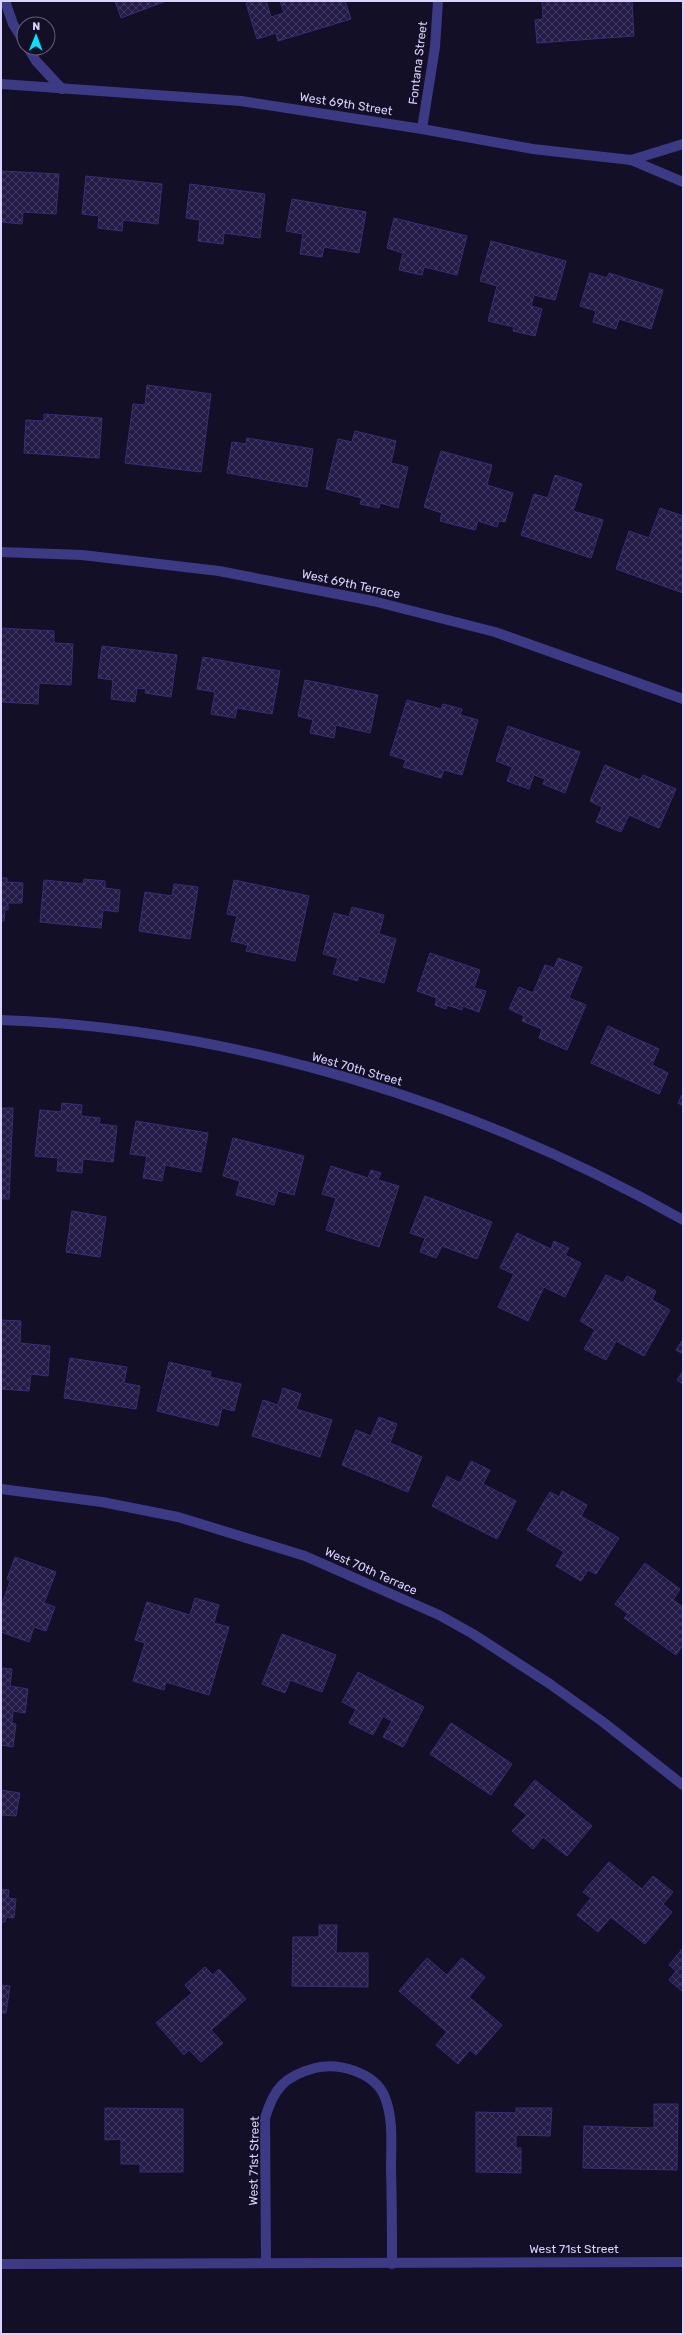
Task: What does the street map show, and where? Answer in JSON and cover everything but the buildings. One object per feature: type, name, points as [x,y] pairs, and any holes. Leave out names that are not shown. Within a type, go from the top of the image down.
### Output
[{"type":"street","points":[[5,1],[16,29]]},
{"type":"street","name":"Fontana Street","points":[[422,129],[435,47],[438,1]]},
{"type":"street","points":[[33,56],[62,89]]},
{"type":"street","name":"West 69th Street","points":[[1,84],[241,101],[422,129],[533,149],[631,160],[683,144]]},
{"type":"street","points":[[631,160],[683,182]]},
{"type":"street","name":"West 69th Terrace","points":[[1,552],[82,556],[219,571],[373,601],[495,632],[683,698]]},
{"type":"street","name":"West 70th Street","points":[[1,1020],[42,1021],[158,1034],[278,1059],[392,1092],[479,1123],[622,1186],[683,1220]]},
{"type":"street","name":"West 70th Terrace","points":[[1,1489],[102,1502],[178,1516],[305,1556],[439,1615],[473,1634],[550,1684],[603,1722],[683,1785]]},
{"type":"street","name":"West 71st Street","points":[[266,2263],[265,2118],[270,2103],[277,2089],[289,2078],[318,2067],[337,2067],[354,2070],[365,2076],[383,2093],[388,2106],[391,2137],[392,2264]]},
{"type":"street","name":"West 71st Street","points":[[1,2264],[683,2262]]}]
